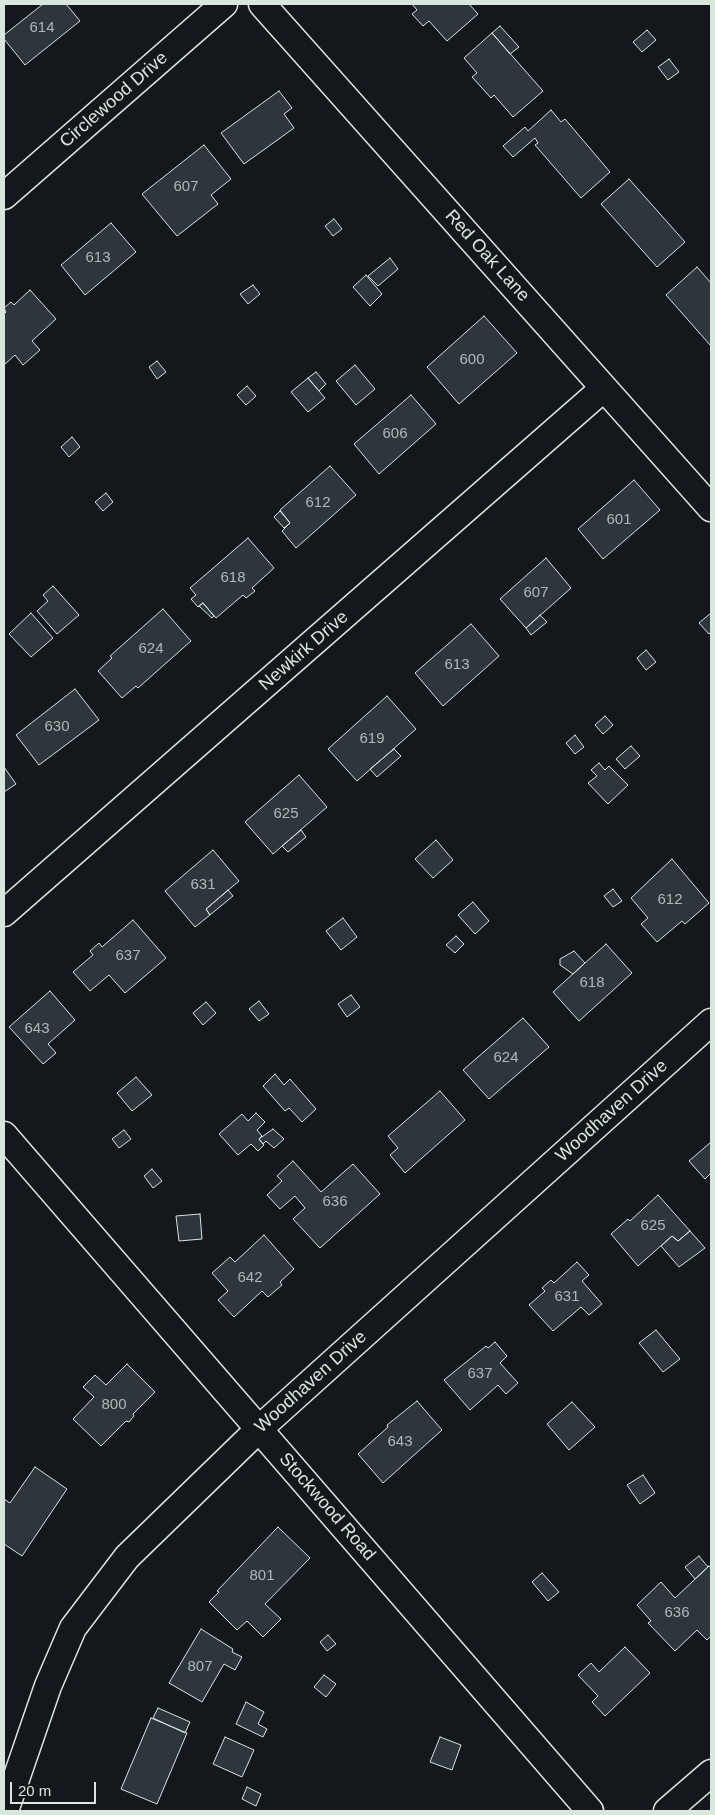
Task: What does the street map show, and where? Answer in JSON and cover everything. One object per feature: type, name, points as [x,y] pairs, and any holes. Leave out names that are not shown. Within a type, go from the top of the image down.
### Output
[{"type":"street","name":"Circlewood Drive","points":[[4,196],[224,4]]},
{"type":"street","name":"Red Oak Lane","points":[[262,4],[711,508]]},
{"type":"street","name":"Newkirk Drive","points":[[4,913],[604,388]]},
{"type":"street","name":"Woodhaven Drive","points":[[5,1811],[48,1686],[73,1628],[127,1557],[259,1429],[711,1022]]},
{"type":"street","name":"Stockwood Road","points":[[4,1136],[590,1811]]},
{"type":"street","points":[[667,1811],[711,1773]]},
{"type":"building","points":[[43,4],[66,4],[80,21],[25,65],[4,39],[4,35]]},
{"type":"building","points":[[412,4],[469,4],[478,14],[447,41],[429,21],[423,26],[412,14],[417,10]]},
{"type":"building","points":[[500,26],[519,47],[510,54],[492,33]]},
{"type":"building","points":[[647,30],[656,40],[642,52],[633,42]]},
{"type":"building","points":[[492,33],[543,91],[513,117],[494,95],[491,98],[472,77],[477,73],[464,58]]},
{"type":"building","points":[[669,59],[679,72],[668,80],[658,67]]},
{"type":"building","points":[[279,91],[292,108],[284,114],[294,128],[244,164],[221,133]]},
{"type":"building","points":[[551,110],[561,122],[565,119],[610,172],[581,198],[535,145],[538,143],[535,138],[513,157],[503,146],[525,127],[528,131]]},
{"type":"building","points":[[204,145],[231,179],[211,195],[218,204],[177,236],[142,194]]},
{"type":"building","points":[[629,179],[685,242],[657,267],[601,204]]},
{"type":"building","points":[[334,219],[342,229],[333,236],[325,226]]},
{"type":"building","points":[[111,223],[136,252],[85,295],[61,265]]},
{"type":"building","points":[[390,258],[398,269],[378,286],[368,276]]},
{"type":"building","points":[[697,267],[711,283],[711,346],[666,295]]},
{"type":"building","points":[[366,275],[382,294],[370,306],[353,287]]},
{"type":"building","points":[[253,285],[260,294],[248,304],[240,294]]},
{"type":"building","points":[[30,290],[56,319],[32,341],[40,350],[23,365],[15,355],[4,365],[4,314],[6,312],[4,308],[11,302],[14,305]]},
{"type":"building","points":[[484,316],[517,353],[459,404],[427,367]]},
{"type":"building","points":[[157,361],[166,372],[157,379],[149,367]]},
{"type":"building","points":[[355,365],[375,389],[356,405],[336,381]]},
{"type":"building","points":[[316,372],[326,384],[319,391],[308,378]]},
{"type":"building","points":[[308,378],[325,398],[308,412],[291,392]]},
{"type":"building","points":[[247,386],[256,396],[246,405],[237,395]]},
{"type":"building","points":[[411,395],[436,424],[379,474],[354,444]]},
{"type":"building","points":[[72,437],[80,447],[69,457],[61,447]]},
{"type":"building","points":[[330,466],[356,495],[296,548],[282,531],[290,523],[280,510]]},
{"type":"building","points":[[634,480],[660,510],[603,559],[578,529]]},
{"type":"building","points":[[106,493],[113,502],[103,511],[95,502]]},
{"type":"building","points":[[280,511],[290,523],[284,528],[274,517]]},
{"type":"building","points":[[248,538],[274,568],[252,588],[255,591],[246,598],[243,595],[216,618],[203,603],[198,607],[191,599],[196,595],[190,588]]},
{"type":"building","points":[[546,558],[571,588],[526,628],[500,599]]},
{"type":"building","points":[[53,586],[79,615],[57,634],[37,611],[48,601],[43,595]]},
{"type":"building","points":[[203,603],[214,616],[212,618],[199,606]]},
{"type":"building","points":[[163,609],[191,641],[138,688],[136,686],[122,698],[98,671],[112,658],[110,656]]},
{"type":"building","points":[[31,613],[53,638],[31,657],[9,634]]},
{"type":"building","points":[[711,613],[711,632],[709,634],[699,623]]},
{"type":"building","points":[[540,615],[547,622],[531,635],[526,628]]},
{"type":"building","points":[[471,624],[499,656],[443,706],[415,673]]},
{"type":"building","points":[[646,650],[656,662],[646,670],[637,658]]},
{"type":"building","points":[[75,689],[99,720],[39,765],[16,735]]},
{"type":"building","points":[[387,696],[416,729],[357,781],[328,749]]},
{"type":"building","points":[[605,716],[613,725],[603,734],[595,725]]},
{"type":"building","points":[[575,735],[584,747],[575,754],[566,743]]},
{"type":"building","points":[[631,746],[640,756],[625,769],[616,759]]},
{"type":"building","points":[[394,749],[401,756],[377,777],[370,769]]},
{"type":"building","points":[[599,763],[605,770],[609,766],[628,785],[608,804],[588,783],[597,776],[591,770]]},
{"type":"building","points":[[4,767],[16,784],[4,792]]},
{"type":"building","points":[[299,775],[327,807],[273,854],[245,822]]},
{"type":"building","points":[[301,830],[306,837],[288,852],[282,846]]},
{"type":"building","points":[[436,840],[453,860],[433,878],[415,859]]},
{"type":"building","points":[[213,850],[239,881],[206,909],[210,915],[195,927],[165,891]]},
{"type":"building","points":[[672,859],[709,903],[685,924],[682,921],[657,942],[641,924],[648,918],[631,898]]},
{"type":"building","points":[[613,889],[622,901],[613,907],[604,896]]},
{"type":"building","points":[[228,890],[233,896],[210,915],[206,909]]},
{"type":"building","points":[[473,902],[489,921],[475,934],[458,915]]},
{"type":"building","points":[[343,918],[357,937],[341,950],[326,931]]},
{"type":"building","points":[[133,920],[166,958],[125,993],[109,975],[90,991],[73,972],[93,955],[90,951],[99,943],[102,947]]},
{"type":"building","points":[[456,936],[464,944],[455,953],[446,945]]},
{"type":"building","points":[[606,944],[632,973],[579,1021],[553,992]]},
{"type":"building","points":[[574,951],[585,963],[573,974],[560,965],[560,959]]},
{"type":"building","points":[[50,991],[75,1020],[48,1044],[56,1053],[43,1064],[9,1027]]},
{"type":"building","points":[[351,995],[360,1007],[347,1017],[338,1004]]},
{"type":"building","points":[[259,1001],[269,1014],[259,1021],[249,1009]]},
{"type":"building","points":[[206,1002],[216,1013],[203,1025],[193,1013]]},
{"type":"building","points":[[523,1018],[549,1047],[489,1099],[463,1070]]},
{"type":"building","points":[[275,1074],[284,1085],[290,1079],[316,1109],[302,1122],[289,1108],[285,1111],[263,1086]]},
{"type":"building","points":[[136,1077],[152,1095],[132,1111],[117,1093]]},
{"type":"building","points":[[440,1091],[465,1120],[405,1173],[390,1155],[398,1148],[388,1136]]},
{"type":"building","points":[[256,1113],[265,1122],[257,1130],[262,1136],[259,1139],[264,1145],[258,1151],[251,1144],[238,1155],[219,1134],[242,1114],[248,1121]]},
{"type":"building","points":[[273,1129],[284,1139],[274,1148],[266,1141],[263,1144],[259,1139]]},
{"type":"building","points":[[124,1130],[131,1139],[119,1148],[112,1139]]},
{"type":"building","points":[[711,1142],[711,1173],[705,1179],[689,1161]]},
{"type":"building","points":[[293,1161],[321,1192],[353,1164],[380,1194],[320,1248],[293,1219],[305,1208],[295,1196],[280,1209],[267,1195],[282,1181],[277,1176]]},
{"type":"building","points":[[152,1169],[162,1181],[153,1188],[144,1176]]},
{"type":"building","points":[[658,1195],[690,1231],[678,1241],[672,1236],[638,1266],[611,1234],[628,1219],[630,1221]]},
{"type":"building","points":[[200,1214],[202,1239],[179,1241],[176,1216]]},
{"type":"building","points":[[690,1231],[705,1248],[679,1267],[661,1246],[672,1236],[678,1241]]},
{"type":"building","points":[[264,1235],[294,1269],[280,1282],[282,1285],[268,1297],[262,1291],[234,1317],[218,1300],[228,1291],[212,1273],[230,1257],[235,1262]]},
{"type":"building","points":[[577,1262],[589,1275],[582,1281],[602,1304],[589,1315],[581,1307],[553,1331],[529,1305],[545,1291],[542,1288],[551,1280],[554,1283]]},
{"type":"building","points":[[656,1330],[680,1359],[663,1372],[639,1343]]},
{"type":"building","points":[[495,1342],[507,1356],[500,1363],[518,1383],[506,1394],[498,1385],[470,1410],[444,1380],[486,1346],[488,1348]]},
{"type":"building","points":[[127,1364],[155,1392],[133,1414],[134,1416],[129,1422],[126,1421],[101,1446],[73,1419],[94,1397],[83,1387],[95,1375],[106,1385]]},
{"type":"building","points":[[417,1401],[442,1430],[383,1483],[358,1454],[388,1427],[387,1425]]},
{"type":"building","points":[[572,1402],[595,1427],[569,1450],[547,1424]]},
{"type":"building","points":[[35,1467],[67,1489],[22,1556],[4,1544],[4,1499],[10,1503]]},
{"type":"building","points":[[643,1475],[655,1493],[640,1504],[627,1485]]},
{"type":"building","points":[[278,1527],[310,1558],[265,1604],[281,1619],[263,1637],[247,1621],[237,1630],[209,1602],[219,1592],[217,1591]]},
{"type":"building","points":[[699,1556],[708,1567],[695,1579],[685,1567]]},
{"type":"building","points":[[709,1566],[711,1568],[711,1636],[707,1640],[697,1630],[675,1651],[648,1623],[651,1621],[637,1605],[661,1582],[675,1598]]},
{"type":"building","points":[[542,1573],[559,1592],[548,1601],[532,1582]]},
{"type":"building","points":[[201,1629],[233,1649],[232,1652],[242,1657],[235,1670],[224,1664],[202,1702],[169,1683]]},
{"type":"building","points":[[328,1635],[336,1644],[327,1651],[320,1642]]},
{"type":"building","points":[[625,1647],[650,1673],[605,1716],[592,1702],[598,1696],[578,1675],[591,1663],[599,1672]]},
{"type":"building","points":[[324,1675],[336,1684],[326,1697],[314,1687]]},
{"type":"building","points":[[246,1702],[264,1712],[258,1724],[267,1729],[263,1737],[236,1724]]},
{"type":"building","points":[[158,1708],[190,1722],[185,1733],[153,1718]]},
{"type":"building","points":[[151,1718],[187,1733],[157,1804],[121,1789]]},
{"type":"building","points":[[225,1737],[254,1750],[242,1777],[213,1764]]},
{"type":"building","points":[[440,1737],[461,1745],[452,1770],[430,1762]]},
{"type":"building","points":[[247,1787],[261,1794],[256,1806],[242,1799]]}]
